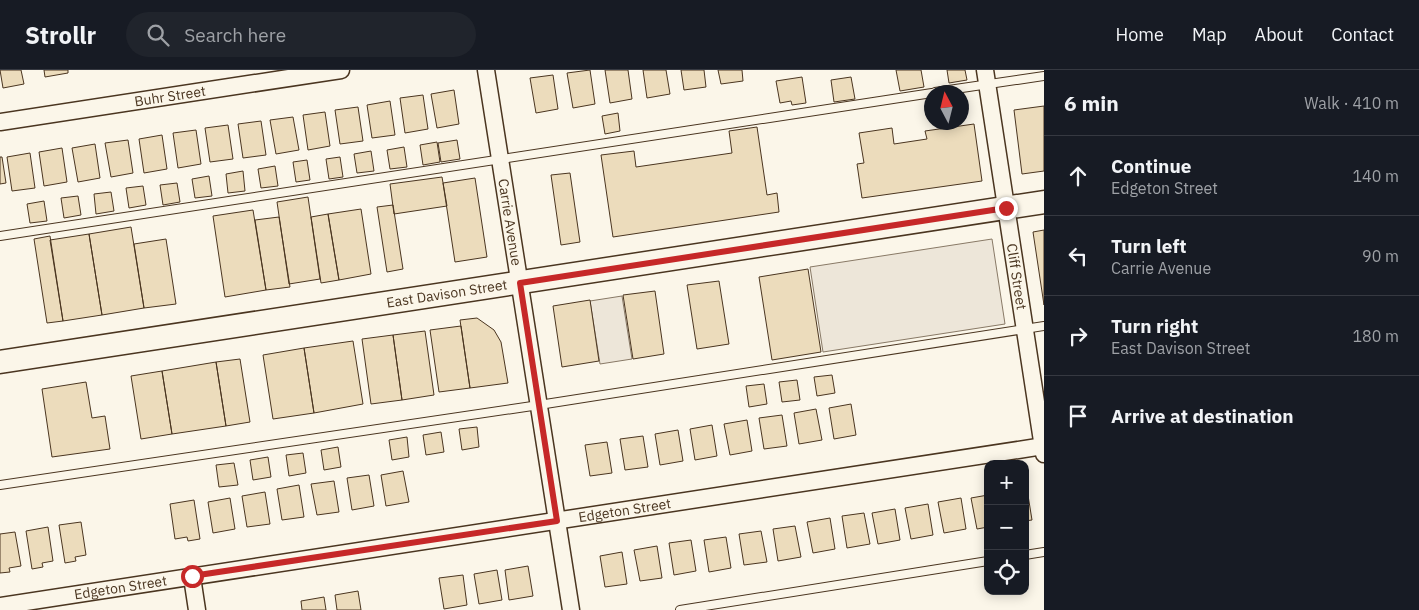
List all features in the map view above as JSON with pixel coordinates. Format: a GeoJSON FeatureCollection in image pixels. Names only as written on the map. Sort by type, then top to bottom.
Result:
{"type":"FeatureCollection","features":[{"type":"Feature","properties":{"kind":"main road","name":"East Davison Street"},"geometry":{"type":"LineString","coordinates":[[0,362],[1044,202]]}},
{"type":"Feature","properties":{"kind":"street","name":"Buhr Street"},"geometry":{"type":"LineString","coordinates":[[0,122],[341,70]]}},
{"type":"Feature","properties":{"kind":"street","name":"Carrie Avenue"},"geometry":{"type":"LineString","coordinates":[[486,70],[571,610]]}},
{"type":"Feature","properties":{"kind":"street","name":"Cliff Street"},"geometry":{"type":"LineString","coordinates":[[986,77],[1044,449]]}},
{"type":"Feature","properties":{"kind":"street","name":"Edgeton Street"},"geometry":{"type":"LineString","coordinates":[[0,606],[1044,449]]}},
{"type":"Feature","properties":{"kind":"street"},"geometry":{"type":"LineString","coordinates":[[192,576],[197,610]]}},
{"type":"Feature","properties":{"kind":"lane"},"geometry":{"type":"LineString","coordinates":[[960,85],[986,77],[1044,76]]}},
{"type":"Feature","properties":{"kind":"lane"},"geometry":{"type":"LineString","coordinates":[[0,236],[924,94]]}},
{"type":"Feature","properties":{"kind":"lane"},"geometry":{"type":"LineString","coordinates":[[0,485],[539,405],[1044,326]]}},
{"type":"Feature","properties":{"kind":"lane"},"geometry":{"type":"LineString","coordinates":[[1029,554],[1044,552]]}},
{"type":"Feature","properties":{"kind":"lane"},"geometry":{"type":"LineString","coordinates":[[680,610],[984,562]]}},
{"type":"Feature","properties":{"kind":"shaded area"},"geometry":{"type":"Polygon","coordinates":[[[992,239],[1005,324],[823,352],[810,267],[992,239]]]}},
{"type":"Feature","properties":{"kind":"shaded area"},"geometry":{"type":"Polygon","coordinates":[[[622,296],[632,359],[600,364],[590,301],[622,296]]]}},
{"type":"Feature","properties":{"kind":"building"},"geometry":{"type":"Polygon","coordinates":[[[0,70],[21,70],[24,84],[3,88],[0,70]]]}},
{"type":"Feature","properties":{"kind":"building"},"geometry":{"type":"Polygon","coordinates":[[[44,70],[68,70],[68,73],[45,77],[44,70]]]}},
{"type":"Feature","properties":{"kind":"building"},"geometry":{"type":"Polygon","coordinates":[[[590,70],[595,104],[573,108],[567,73],[590,70]]]}},
{"type":"Feature","properties":{"kind":"building"},"geometry":{"type":"Polygon","coordinates":[[[605,70],[628,70],[632,99],[610,103],[605,70]]]}},
{"type":"Feature","properties":{"kind":"building"},"geometry":{"type":"Polygon","coordinates":[[[643,70],[666,70],[670,94],[647,98],[643,70]]]}},
{"type":"Feature","properties":{"kind":"building"},"geometry":{"type":"Polygon","coordinates":[[[681,70],[704,70],[706,87],[684,90],[681,70]]]}},
{"type":"Feature","properties":{"kind":"building"},"geometry":{"type":"Polygon","coordinates":[[[718,70],[742,70],[743,81],[721,84],[718,70]]]}},
{"type":"Feature","properties":{"kind":"building"},"geometry":{"type":"Polygon","coordinates":[[[896,70],[921,70],[924,87],[900,91],[896,70]]]}},
{"type":"Feature","properties":{"kind":"building"},"geometry":{"type":"Polygon","coordinates":[[[947,70],[965,70],[967,80],[949,83],[947,70]]]}},
{"type":"Feature","properties":{"kind":"building"},"geometry":{"type":"Polygon","coordinates":[[[553,75],[558,109],[536,113],[530,78],[553,75]]]}},
{"type":"Feature","properties":{"kind":"building"},"geometry":{"type":"Polygon","coordinates":[[[802,77],[806,103],[792,105],[791,101],[780,103],[776,81],[802,77]]]}},
{"type":"Feature","properties":{"kind":"building"},"geometry":{"type":"Polygon","coordinates":[[[851,77],[855,99],[834,102],[831,80],[851,77]]]}},
{"type":"Feature","properties":{"kind":"building"},"geometry":{"type":"Polygon","coordinates":[[[454,90],[459,124],[437,128],[431,94],[454,90]]]}},
{"type":"Feature","properties":{"kind":"building"},"geometry":{"type":"Polygon","coordinates":[[[423,95],[428,129],[405,133],[400,98],[423,95]]]}},
{"type":"Feature","properties":{"kind":"building"},"geometry":{"type":"Polygon","coordinates":[[[390,101],[395,135],[372,138],[367,105],[390,101]]]}},
{"type":"Feature","properties":{"kind":"building"},"geometry":{"type":"Polygon","coordinates":[[[1044,106],[1044,171],[1022,174],[1014,110],[1044,106]]]}},
{"type":"Feature","properties":{"kind":"building"},"geometry":{"type":"Polygon","coordinates":[[[358,107],[363,141],[340,144],[335,110],[358,107]]]}},
{"type":"Feature","properties":{"kind":"building"},"geometry":{"type":"Polygon","coordinates":[[[325,112],[330,146],[308,150],[303,115],[325,112]]]}},
{"type":"Feature","properties":{"kind":"building"},"geometry":{"type":"Polygon","coordinates":[[[618,113],[620,131],[605,134],[602,116],[618,113]]]}},
{"type":"Feature","properties":{"kind":"building"},"geometry":{"type":"Polygon","coordinates":[[[293,117],[299,150],[276,154],[270,120],[293,117]]]}},
{"type":"Feature","properties":{"kind":"building"},"geometry":{"type":"Polygon","coordinates":[[[261,121],[266,155],[243,158],[238,124],[261,121]]]}},
{"type":"Feature","properties":{"kind":"building"},"geometry":{"type":"Polygon","coordinates":[[[974,124],[982,181],[862,198],[857,164],[864,163],[859,133],[892,128],[894,144],[927,139],[925,131],[969,130],[969,125],[974,124]]]}},
{"type":"Feature","properties":{"kind":"building"},"geometry":{"type":"Polygon","coordinates":[[[228,125],[233,159],[210,162],[205,128],[228,125]]]}},
{"type":"Feature","properties":{"kind":"building"},"geometry":{"type":"Polygon","coordinates":[[[757,127],[767,195],[777,193],[779,212],[613,237],[601,155],[634,151],[636,167],[732,153],[729,131],[757,127]]]}},
{"type":"Feature","properties":{"kind":"building"},"geometry":{"type":"Polygon","coordinates":[[[196,130],[201,164],[178,168],[173,133],[196,130]]]}},
{"type":"Feature","properties":{"kind":"building"},"geometry":{"type":"Polygon","coordinates":[[[162,135],[167,169],[144,173],[139,139],[162,135]]]}},
{"type":"Feature","properties":{"kind":"building"},"geometry":{"type":"Polygon","coordinates":[[[128,140],[133,173],[111,177],[105,143],[128,140]]]}},
{"type":"Feature","properties":{"kind":"building"},"geometry":{"type":"Polygon","coordinates":[[[457,140],[460,159],[441,162],[438,143],[457,140]]]}},
{"type":"Feature","properties":{"kind":"building"},"geometry":{"type":"Polygon","coordinates":[[[437,142],[440,162],[423,165],[420,145],[437,142]]]}},
{"type":"Feature","properties":{"kind":"building"},"geometry":{"type":"Polygon","coordinates":[[[95,144],[100,178],[78,182],[72,148],[95,144]]]}},
{"type":"Feature","properties":{"kind":"building"},"geometry":{"type":"Polygon","coordinates":[[[404,147],[407,167],[390,169],[387,150],[404,147]]]}},
{"type":"Feature","properties":{"kind":"building"},"geometry":{"type":"Polygon","coordinates":[[[62,148],[67,182],[44,186],[39,152],[62,148]]]}},
{"type":"Feature","properties":{"kind":"building"},"geometry":{"type":"Polygon","coordinates":[[[371,151],[374,171],[357,173],[354,154],[371,151]]]}},
{"type":"Feature","properties":{"kind":"building"},"geometry":{"type":"Polygon","coordinates":[[[30,153],[35,188],[12,191],[7,157],[30,153]]]}},
{"type":"Feature","properties":{"kind":"building"},"geometry":{"type":"Polygon","coordinates":[[[0,157],[2,157],[6,183],[0,184],[0,157]]]}},
{"type":"Feature","properties":{"kind":"building"},"geometry":{"type":"Polygon","coordinates":[[[340,157],[343,177],[329,179],[326,159],[340,157]]]}},
{"type":"Feature","properties":{"kind":"building"},"geometry":{"type":"Polygon","coordinates":[[[307,160],[310,180],[296,182],[293,162],[307,160]]]}},
{"type":"Feature","properties":{"kind":"building"},"geometry":{"type":"Polygon","coordinates":[[[275,166],[278,186],[261,188],[258,169],[275,166]]]}},
{"type":"Feature","properties":{"kind":"building"},"geometry":{"type":"Polygon","coordinates":[[[243,171],[245,191],[228,193],[226,174],[243,171]]]}},
{"type":"Feature","properties":{"kind":"building"},"geometry":{"type":"Polygon","coordinates":[[[570,173],[580,242],[561,245],[551,175],[570,173]]]}},
{"type":"Feature","properties":{"kind":"building"},"geometry":{"type":"Polygon","coordinates":[[[209,176],[212,196],[195,198],[192,179],[209,176]]]}},
{"type":"Feature","properties":{"kind":"building"},"geometry":{"type":"Polygon","coordinates":[[[442,177],[447,206],[394,214],[390,184],[442,177]]]}},
{"type":"Feature","properties":{"kind":"building"},"geometry":{"type":"Polygon","coordinates":[[[475,178],[487,257],[455,262],[443,183],[475,178]]]}},
{"type":"Feature","properties":{"kind":"building"},"geometry":{"type":"Polygon","coordinates":[[[177,183],[180,202],[163,205],[160,185],[177,183]]]}},
{"type":"Feature","properties":{"kind":"building"},"geometry":{"type":"Polygon","coordinates":[[[143,186],[146,205],[129,208],[126,188],[143,186]]]}},
{"type":"Feature","properties":{"kind":"building"},"geometry":{"type":"Polygon","coordinates":[[[111,192],[114,211],[96,214],[94,194],[111,192]]]}},
{"type":"Feature","properties":{"kind":"building"},"geometry":{"type":"Polygon","coordinates":[[[78,196],[81,215],[64,218],[61,198],[78,196]]]}},
{"type":"Feature","properties":{"kind":"building"},"geometry":{"type":"Polygon","coordinates":[[[308,197],[320,279],[289,284],[277,202],[308,197]]]}},
{"type":"Feature","properties":{"kind":"building"},"geometry":{"type":"Polygon","coordinates":[[[44,201],[47,221],[30,223],[27,204],[44,201]]]}},
{"type":"Feature","properties":{"kind":"building"},"geometry":{"type":"Polygon","coordinates":[[[393,205],[403,269],[387,272],[377,207],[393,205]]]}},
{"type":"Feature","properties":{"kind":"building"},"geometry":{"type":"Polygon","coordinates":[[[361,209],[371,274],[339,280],[328,214],[361,209]]]}},
{"type":"Feature","properties":{"kind":"building"},"geometry":{"type":"Polygon","coordinates":[[[253,210],[266,290],[225,297],[213,216],[253,210]]]}},
{"type":"Feature","properties":{"kind":"building"},"geometry":{"type":"Polygon","coordinates":[[[328,214],[339,280],[321,283],[311,217],[328,214]]]}},
{"type":"Feature","properties":{"kind":"building"},"geometry":{"type":"Polygon","coordinates":[[[279,217],[290,287],[266,290],[255,220],[279,217]]]}},
{"type":"Feature","properties":{"kind":"building"},"geometry":{"type":"Polygon","coordinates":[[[131,227],[144,308],[102,315],[89,234],[131,227]]]}},
{"type":"Feature","properties":{"kind":"building"},"geometry":{"type":"Polygon","coordinates":[[[1044,230],[1044,305],[1033,232],[1044,230]]]}},
{"type":"Feature","properties":{"kind":"building"},"geometry":{"type":"Polygon","coordinates":[[[89,234],[102,315],[63,321],[50,240],[89,234]]]}},
{"type":"Feature","properties":{"kind":"building"},"geometry":{"type":"Polygon","coordinates":[[[50,236],[63,321],[47,323],[34,239],[50,236]]]}},
{"type":"Feature","properties":{"kind":"building"},"geometry":{"type":"Polygon","coordinates":[[[166,239],[176,304],[144,308],[134,244],[166,239]]]}},
{"type":"Feature","properties":{"kind":"building"},"geometry":{"type":"Polygon","coordinates":[[[808,269],[821,352],[772,360],[759,277],[808,269]]]}},
{"type":"Feature","properties":{"kind":"building"},"geometry":{"type":"Polygon","coordinates":[[[719,281],[729,344],[697,349],[687,285],[719,281]]]}},
{"type":"Feature","properties":{"kind":"building"},"geometry":{"type":"Polygon","coordinates":[[[655,291],[664,354],[633,359],[623,295],[655,291]]]}},
{"type":"Feature","properties":{"kind":"building"},"geometry":{"type":"Polygon","coordinates":[[[590,300],[599,361],[562,367],[553,306],[590,300]]]}},
{"type":"Feature","properties":{"kind":"building"},"geometry":{"type":"Polygon","coordinates":[[[477,318],[494,330],[501,342],[508,383],[470,388],[460,320],[477,318]]]}},
{"type":"Feature","properties":{"kind":"building"},"geometry":{"type":"Polygon","coordinates":[[[461,326],[470,388],[439,392],[430,330],[461,326]]]}},
{"type":"Feature","properties":{"kind":"building"},"geometry":{"type":"Polygon","coordinates":[[[425,331],[434,395],[402,400],[393,335],[425,331]]]}},
{"type":"Feature","properties":{"kind":"building"},"geometry":{"type":"Polygon","coordinates":[[[393,335],[402,400],[371,404],[362,339],[393,335]]]}},
{"type":"Feature","properties":{"kind":"building"},"geometry":{"type":"Polygon","coordinates":[[[353,341],[363,404],[314,413],[304,348],[353,341]]]}},
{"type":"Feature","properties":{"kind":"building"},"geometry":{"type":"Polygon","coordinates":[[[304,348],[314,413],[273,419],[263,355],[304,348]]]}},
{"type":"Feature","properties":{"kind":"building"},"geometry":{"type":"Polygon","coordinates":[[[240,359],[250,422],[226,426],[216,362],[240,359]]]}},
{"type":"Feature","properties":{"kind":"building"},"geometry":{"type":"Polygon","coordinates":[[[216,362],[226,426],[172,434],[162,371],[216,362]]]}},
{"type":"Feature","properties":{"kind":"building"},"geometry":{"type":"Polygon","coordinates":[[[162,371],[172,434],[141,439],[131,376],[162,371]]]}},
{"type":"Feature","properties":{"kind":"building"},"geometry":{"type":"Polygon","coordinates":[[[832,375],[835,393],[817,396],[814,377],[832,375]]]}},
{"type":"Feature","properties":{"kind":"building"},"geometry":{"type":"Polygon","coordinates":[[[797,380],[800,400],[782,402],[779,382],[797,380]]]}},
{"type":"Feature","properties":{"kind":"building"},"geometry":{"type":"Polygon","coordinates":[[[86,382],[92,418],[105,416],[110,449],[52,457],[42,389],[86,382]]]}},
{"type":"Feature","properties":{"kind":"building"},"geometry":{"type":"Polygon","coordinates":[[[764,384],[767,404],[749,407],[746,386],[764,384]]]}},
{"type":"Feature","properties":{"kind":"building"},"geometry":{"type":"Polygon","coordinates":[[[851,404],[856,435],[834,439],[829,408],[851,404]]]}},
{"type":"Feature","properties":{"kind":"building"},"geometry":{"type":"Polygon","coordinates":[[[816,409],[822,440],[799,444],[794,413],[816,409]]]}},
{"type":"Feature","properties":{"kind":"building"},"geometry":{"type":"Polygon","coordinates":[[[782,415],[787,446],[764,449],[759,418],[782,415]]]}},
{"type":"Feature","properties":{"kind":"building"},"geometry":{"type":"Polygon","coordinates":[[[747,420],[752,451],[730,455],[724,424],[747,420]]]}},
{"type":"Feature","properties":{"kind":"building"},"geometry":{"type":"Polygon","coordinates":[[[712,425],[717,456],[695,460],[690,429],[712,425]]]}},
{"type":"Feature","properties":{"kind":"building"},"geometry":{"type":"Polygon","coordinates":[[[477,427],[479,447],[462,450],[459,429],[477,427]]]}},
{"type":"Feature","properties":{"kind":"building"},"geometry":{"type":"Polygon","coordinates":[[[678,430],[683,461],[660,465],[655,434],[678,430]]]}},
{"type":"Feature","properties":{"kind":"building"},"geometry":{"type":"Polygon","coordinates":[[[441,432],[444,452],[426,455],[423,435],[441,432]]]}},
{"type":"Feature","properties":{"kind":"building"},"geometry":{"type":"Polygon","coordinates":[[[643,436],[648,467],[625,470],[620,439],[643,436]]]}},
{"type":"Feature","properties":{"kind":"building"},"geometry":{"type":"Polygon","coordinates":[[[407,437],[409,457],[392,460],[389,440],[407,437]]]}},
{"type":"Feature","properties":{"kind":"building"},"geometry":{"type":"Polygon","coordinates":[[[607,442],[612,473],[590,476],[585,445],[607,442]]]}},
{"type":"Feature","properties":{"kind":"building"},"geometry":{"type":"Polygon","coordinates":[[[338,447],[341,467],[324,470],[321,450],[338,447]]]}},
{"type":"Feature","properties":{"kind":"building"},"geometry":{"type":"Polygon","coordinates":[[[303,453],[306,473],[289,476],[286,455],[303,453]]]}},
{"type":"Feature","properties":{"kind":"building"},"geometry":{"type":"Polygon","coordinates":[[[268,457],[271,477],[253,480],[250,460],[268,457]]]}},
{"type":"Feature","properties":{"kind":"building"},"geometry":{"type":"Polygon","coordinates":[[[234,463],[238,485],[219,487],[216,465],[234,463]]]}},
{"type":"Feature","properties":{"kind":"building"},"geometry":{"type":"Polygon","coordinates":[[[403,471],[409,502],[386,506],[381,475],[403,471]]]}},
{"type":"Feature","properties":{"kind":"building"},"geometry":{"type":"Polygon","coordinates":[[[369,475],[374,506],[352,510],[347,478],[369,475]]]}},
{"type":"Feature","properties":{"kind":"building"},"geometry":{"type":"Polygon","coordinates":[[[334,481],[339,512],[317,515],[311,484],[334,481]]]}},
{"type":"Feature","properties":{"kind":"building"},"geometry":{"type":"Polygon","coordinates":[[[299,485],[304,517],[282,520],[277,489],[299,485]]]}},
{"type":"Feature","properties":{"kind":"building"},"geometry":{"type":"Polygon","coordinates":[[[265,492],[270,524],[247,527],[242,496],[265,492]]]}},
{"type":"Feature","properties":{"kind":"building"},"geometry":{"type":"Polygon","coordinates":[[[984,496],[984,528],[977,529],[971,498],[984,496]]]}},
{"type":"Feature","properties":{"kind":"building"},"geometry":{"type":"Polygon","coordinates":[[[230,498],[235,529],[213,533],[208,502],[230,498]]]}},
{"type":"Feature","properties":{"kind":"building"},"geometry":{"type":"Polygon","coordinates":[[[961,498],[966,529],[944,533],[938,502],[961,498]]]}},
{"type":"Feature","properties":{"kind":"building"},"geometry":{"type":"Polygon","coordinates":[[[194,500],[200,539],[188,541],[187,537],[175,539],[170,504],[194,500]]]}},
{"type":"Feature","properties":{"kind":"building"},"geometry":{"type":"Polygon","coordinates":[[[1029,501],[1032,520],[1029,520],[1029,501]]]}},
{"type":"Feature","properties":{"kind":"building"},"geometry":{"type":"Polygon","coordinates":[[[928,504],[933,535],[911,539],[905,508],[928,504]]]}},
{"type":"Feature","properties":{"kind":"building"},"geometry":{"type":"Polygon","coordinates":[[[895,509],[900,540],[878,544],[872,513],[895,509]]]}},
{"type":"Feature","properties":{"kind":"building"},"geometry":{"type":"Polygon","coordinates":[[[864,513],[870,544],[847,548],[842,516],[864,513]]]}},
{"type":"Feature","properties":{"kind":"building"},"geometry":{"type":"Polygon","coordinates":[[[830,518],[835,549],[813,553],[807,522],[830,518]]]}},
{"type":"Feature","properties":{"kind":"building"},"geometry":{"type":"Polygon","coordinates":[[[81,522],[86,555],[75,557],[76,561],[65,563],[59,525],[81,522]]]}},
{"type":"Feature","properties":{"kind":"building"},"geometry":{"type":"Polygon","coordinates":[[[795,526],[801,557],[778,561],[773,529],[795,526]]]}},
{"type":"Feature","properties":{"kind":"building"},"geometry":{"type":"Polygon","coordinates":[[[48,527],[53,561],[42,563],[43,567],[32,569],[26,531],[48,527]]]}},
{"type":"Feature","properties":{"kind":"building"},"geometry":{"type":"Polygon","coordinates":[[[761,531],[767,562],[744,565],[739,534],[761,531]]]}},
{"type":"Feature","properties":{"kind":"building"},"geometry":{"type":"Polygon","coordinates":[[[15,532],[21,566],[9,568],[10,572],[0,573],[0,534],[15,532]]]}},
{"type":"Feature","properties":{"kind":"building"},"geometry":{"type":"Polygon","coordinates":[[[726,537],[731,568],[709,572],[704,540],[726,537]]]}},
{"type":"Feature","properties":{"kind":"building"},"geometry":{"type":"Polygon","coordinates":[[[691,540],[696,571],[674,575],[669,543],[691,540]]]}},
{"type":"Feature","properties":{"kind":"building"},"geometry":{"type":"Polygon","coordinates":[[[657,546],[662,578],[640,581],[634,550],[657,546]]]}},
{"type":"Feature","properties":{"kind":"building"},"geometry":{"type":"Polygon","coordinates":[[[622,552],[627,584],[605,587],[600,556],[622,552]]]}},
{"type":"Feature","properties":{"kind":"building"},"geometry":{"type":"Polygon","coordinates":[[[528,566],[533,596],[509,600],[505,570],[528,566]]]}},
{"type":"Feature","properties":{"kind":"building"},"geometry":{"type":"Polygon","coordinates":[[[497,570],[502,600],[479,604],[474,574],[497,570]]]}},
{"type":"Feature","properties":{"kind":"building"},"geometry":{"type":"Polygon","coordinates":[[[463,575],[467,605],[444,609],[439,578],[463,575]]]}},
{"type":"Feature","properties":{"kind":"building"},"geometry":{"type":"Polygon","coordinates":[[[358,591],[361,610],[337,610],[335,595],[358,591]]]}},
{"type":"Feature","properties":{"kind":"building"},"geometry":{"type":"Polygon","coordinates":[[[324,597],[326,610],[302,610],[301,601],[324,597]]]}},
{"type":"Feature","properties":{"kind":"route"},"geometry":{"type":"LineString","coordinates":[[192,576],[557,521],[520,283],[1006,208]]}}]}
